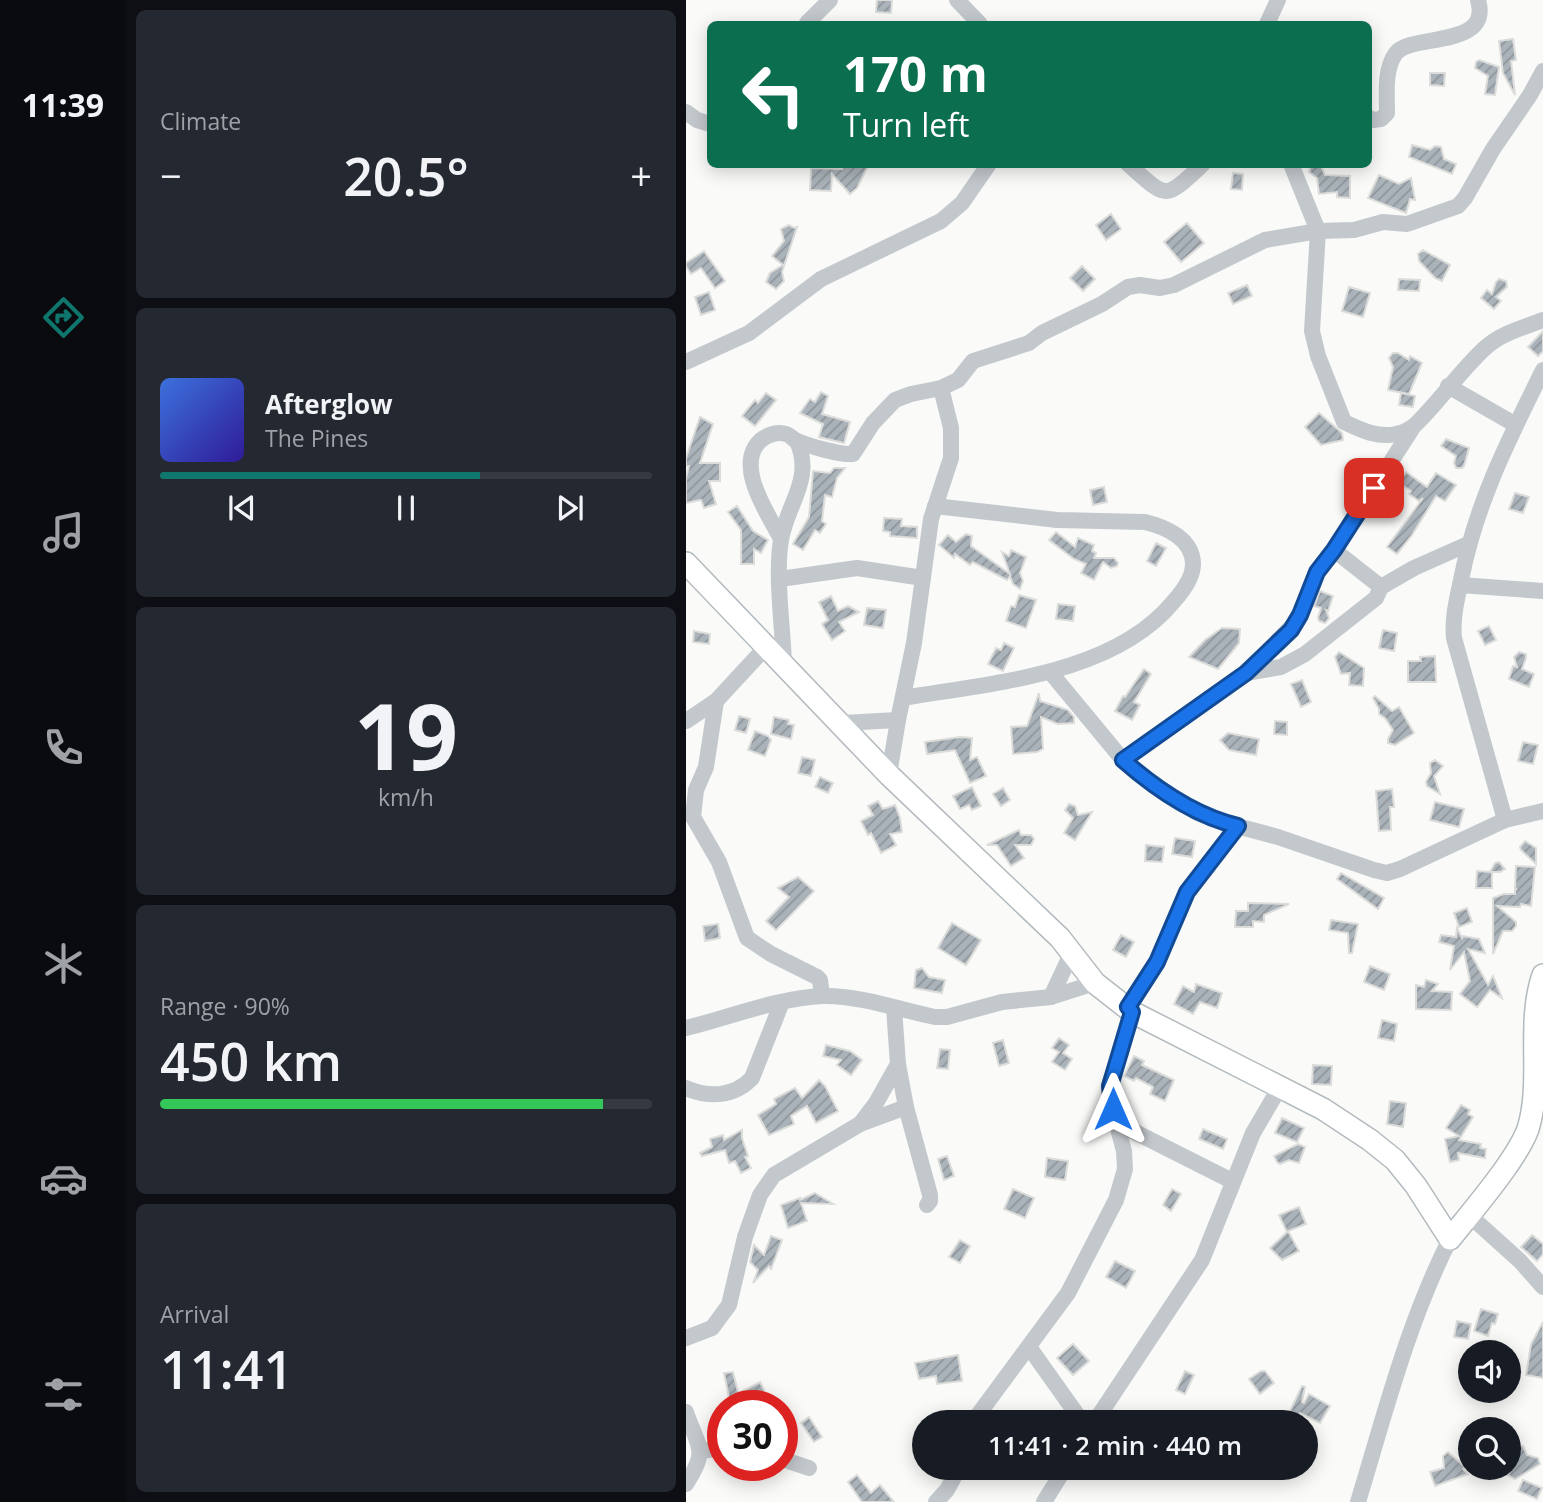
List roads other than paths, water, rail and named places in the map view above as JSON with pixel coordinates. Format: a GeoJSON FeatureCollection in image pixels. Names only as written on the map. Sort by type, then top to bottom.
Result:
{"type":"FeatureCollection","features":[{"type":"Feature","properties":{"kind":"street"},"geometry":{"type":"LineString","coordinates":[[809,21],[830,0]]}},
{"type":"Feature","properties":{"kind":"street"},"geometry":{"type":"LineString","coordinates":[[957,0],[977,21]]}},
{"type":"Feature","properties":{"kind":"street"},"geometry":{"type":"LineString","coordinates":[[1269,21],[1278,0]]}},
{"type":"Feature","properties":{"kind":"street"},"geometry":{"type":"LineString","coordinates":[[1372,119],[1381,119],[1387,113],[1387,84],[1391,61],[1397,51],[1406,46],[1462,33],[1473,25],[1478,17],[1478,0]]}},
{"type":"Feature","properties":{"kind":"street"},"geometry":{"type":"LineString","coordinates":[[781,539],[753,483],[752,459],[755,447],[762,439],[785,433],[797,441],[853,454],[873,423],[895,400],[958,380],[973,361],[1030,343],[1128,288],[1140,285],[1160,288],[1174,285],[1265,240],[1318,231],[1354,230],[1383,222],[1407,224],[1458,206],[1543,71]]}},
{"type":"Feature","properties":{"kind":"street"},"geometry":{"type":"LineString","coordinates":[[686,112],[707,123]]}},
{"type":"Feature","properties":{"kind":"street"},"geometry":{"type":"LineString","coordinates":[[686,362],[749,333],[821,279],[941,221],[962,203],[986,168]]}},
{"type":"Feature","properties":{"kind":"street"},"geometry":{"type":"LineString","coordinates":[[1132,168],[1157,190],[1166,191],[1176,189],[1199,168]]}},
{"type":"Feature","properties":{"kind":"street"},"geometry":{"type":"LineString","coordinates":[[1293,168],[1318,231],[1312,331],[1318,356],[1344,422],[1365,432],[1382,435],[1399,434],[1414,426]]}},
{"type":"Feature","properties":{"kind":"street"},"geometry":{"type":"LineString","coordinates":[[1123,760],[1246,673],[1291,630],[1317,572],[1414,426],[1486,346],[1506,334],[1543,320]]}},
{"type":"Feature","properties":{"kind":"street"},"geometry":{"type":"LineString","coordinates":[[1505,820],[1454,638],[1453,623],[1468,544],[1482,500],[1543,370]]}},
{"type":"Feature","properties":{"kind":"street"},"geometry":{"type":"LineString","coordinates":[[1448,386],[1516,425]]}},
{"type":"Feature","properties":{"kind":"street"},"geometry":{"type":"LineString","coordinates":[[889,775],[914,643],[931,519],[949,471],[953,444],[941,387]]}},
{"type":"Feature","properties":{"kind":"street"},"geometry":{"type":"LineString","coordinates":[[785,666],[780,579],[781,539],[804,468],[803,454],[797,441]]}},
{"type":"Feature","properties":{"kind":"street"},"geometry":{"type":"LineString","coordinates":[[903,698],[1051,673],[1129,640],[1158,620],[1182,592],[1190,578],[1194,561],[1190,548],[1178,537],[1166,529],[1145,522],[1057,520],[935,506]]}},
{"type":"Feature","properties":{"kind":"street"},"geometry":{"type":"LineString","coordinates":[[1246,673],[1281,667],[1305,654],[1376,598],[1381,587],[1414,568],[1468,544]]}},
{"type":"Feature","properties":{"kind":"street"},"geometry":{"type":"LineString","coordinates":[[1334,550],[1381,587]]}},
{"type":"Feature","properties":{"kind":"street"},"geometry":{"type":"LineString","coordinates":[[686,563],[889,775],[1035,913],[1096,983],[1132,1012],[1323,1109],[1370,1140],[1395,1160],[1416,1186],[1450,1239]]}},
{"type":"Feature","properties":{"kind":"street"},"geometry":{"type":"LineString","coordinates":[[780,579],[857,568],[923,578]]}},
{"type":"Feature","properties":{"kind":"street"},"geometry":{"type":"LineString","coordinates":[[1460,585],[1543,591]]}},
{"type":"Feature","properties":{"kind":"street"},"geometry":{"type":"LineString","coordinates":[[686,721],[716,701],[767,646]]}},
{"type":"Feature","properties":{"kind":"street"},"geometry":{"type":"LineString","coordinates":[[1051,673],[1123,760],[1197,813],[1278,836],[1343,861],[1387,873],[1400,870],[1505,820],[1543,811]]}},
{"type":"Feature","properties":{"kind":"street"},"geometry":{"type":"LineString","coordinates":[[716,701],[706,766],[694,800],[693,817],[719,862],[747,938],[771,954],[817,977],[820,980],[822,996]]}},
{"type":"Feature","properties":{"kind":"street"},"geometry":{"type":"LineString","coordinates":[[842,723],[898,720]]}},
{"type":"Feature","properties":{"kind":"street"},"geometry":{"type":"LineString","coordinates":[[1132,1012],[1128,1007],[1157,962],[1187,892],[1238,826]]}},
{"type":"Feature","properties":{"kind":"street"},"geometry":{"type":"LineString","coordinates":[[1051,997],[1072,953]]}},
{"type":"Feature","properties":{"kind":"street"},"geometry":{"type":"LineString","coordinates":[[1358,1502],[1429,1281],[1450,1239],[1519,1146],[1528,1129],[1534,1088],[1536,1004],[1543,975]]}},
{"type":"Feature","properties":{"kind":"street"},"geometry":{"type":"LineString","coordinates":[[686,1028],[782,1002],[822,996],[841,997],[935,1017],[947,1017],[1002,1002],[1051,997],[1096,983]]}},
{"type":"Feature","properties":{"kind":"street"},"geometry":{"type":"LineString","coordinates":[[686,1088],[707,1095],[723,1094],[746,1085],[752,1078],[782,1002]]}},
{"type":"Feature","properties":{"kind":"street"},"geometry":{"type":"LineString","coordinates":[[894,1008],[898,1064],[906,1107],[930,1195],[927,1205]]}},
{"type":"Feature","properties":{"kind":"street"},"geometry":{"type":"LineString","coordinates":[[982,1410],[1068,1293],[1116,1200],[1125,1169],[1110,1086],[1132,1012]]}},
{"type":"Feature","properties":{"kind":"street"},"geometry":{"type":"LineString","coordinates":[[860,1124],[876,1103],[898,1064]]}},
{"type":"Feature","properties":{"kind":"street"},"geometry":{"type":"LineString","coordinates":[[1103,1410],[1202,1260],[1253,1133],[1280,1087]]}},
{"type":"Feature","properties":{"kind":"street"},"geometry":{"type":"LineString","coordinates":[[686,1338],[712,1328],[729,1305],[745,1237],[766,1185],[774,1175],[860,1124],[906,1107]]}},
{"type":"Feature","properties":{"kind":"street"},"geometry":{"type":"LineString","coordinates":[[1116,1123],[1232,1181]]}},
{"type":"Feature","properties":{"kind":"street"},"geometry":{"type":"LineString","coordinates":[[1469,1215],[1520,1261],[1543,1287]]}},
{"type":"Feature","properties":{"kind":"street"},"geometry":{"type":"LineString","coordinates":[[1029,1347],[1074,1410]]}},
{"type":"Feature","properties":{"kind":"street"},"geometry":{"type":"LineString","coordinates":[[686,1412],[702,1451],[686,1484]]}},
{"type":"Feature","properties":{"kind":"street"},"geometry":{"type":"LineString","coordinates":[[702,1451],[707,1450]]}},
{"type":"Feature","properties":{"kind":"street"},"geometry":{"type":"LineString","coordinates":[[798,1464],[809,1468]]}},
{"type":"Feature","properties":{"kind":"street"},"geometry":{"type":"LineString","coordinates":[[936,1502],[953,1480]]}},
{"type":"Feature","properties":{"kind":"street"},"geometry":{"type":"LineString","coordinates":[[1044,1502],[1058,1480]]}}]}
